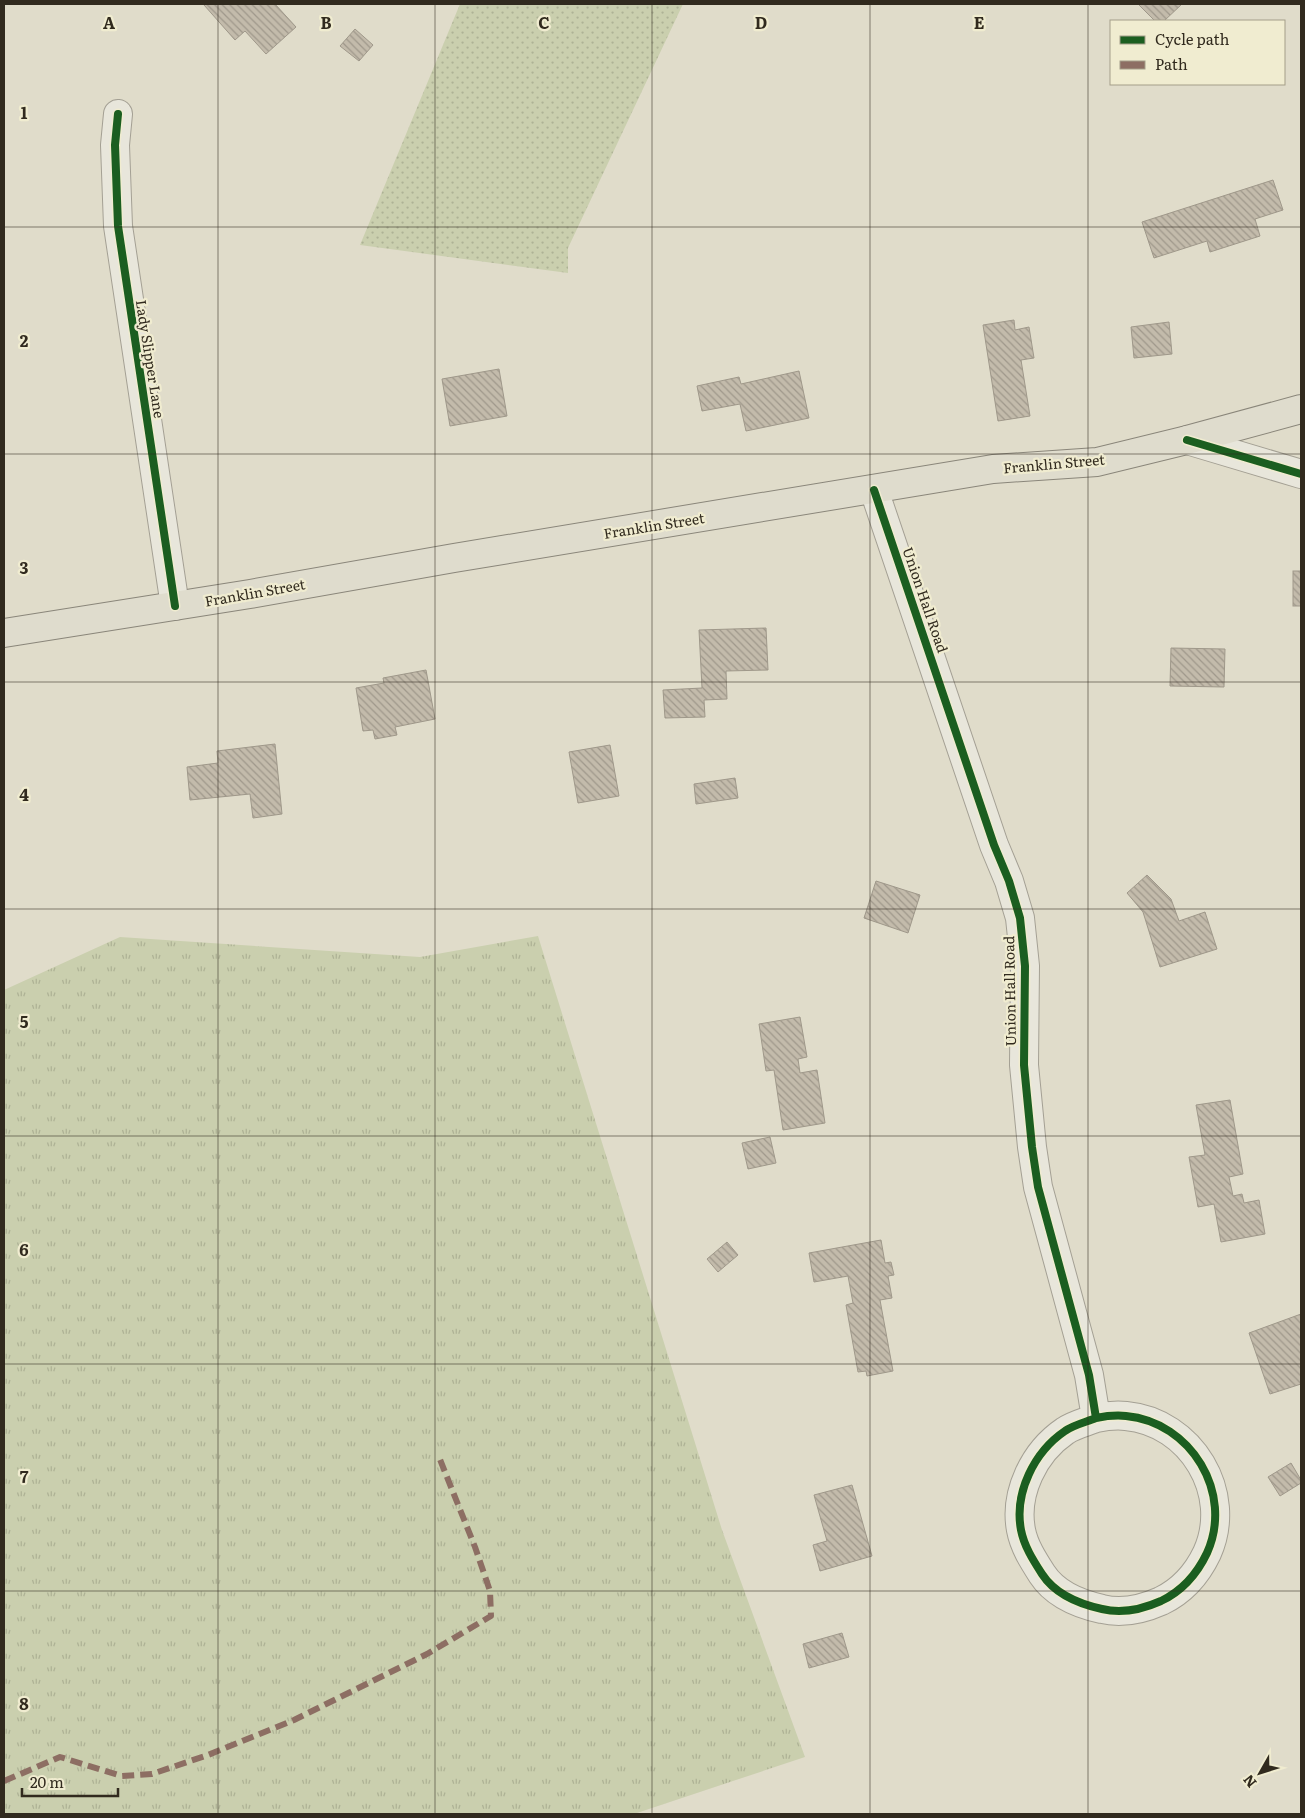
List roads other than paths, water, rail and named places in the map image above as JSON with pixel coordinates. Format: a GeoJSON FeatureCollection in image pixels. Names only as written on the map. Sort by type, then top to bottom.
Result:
{"type":"FeatureCollection","features":[{"type":"Feature","properties":{"kind":"main road","name":"Franklin Street"},"geometry":{"type":"LineString","coordinates":[[4,633],[993,469],[1097,462],[1301,409]]}},
{"type":"Feature","properties":{"kind":"street","name":"Lady Slipper Lane"},"geometry":{"type":"LineString","coordinates":[[118,114],[115,145],[118,226],[175,606]]}},
{"type":"Feature","properties":{"kind":"street"},"geometry":{"type":"LineString","coordinates":[[1187,440],[1301,474]]}},
{"type":"Feature","properties":{"kind":"street","name":"Union Hall Road"},"geometry":{"type":"LineString","coordinates":[[874,490],[994,846],[1009,881],[1020,918],[1025,966],[1024,1065],[1038,1187],[1089,1375],[1096,1418]]}},
{"type":"Feature","properties":{"kind":"street"},"geometry":{"type":"LineString","coordinates":[[1126,1416],[1160,1425],[1178,1436],[1193,1451],[1205,1470],[1212,1488],[1216,1520],[1212,1542],[1202,1564],[1189,1581],[1171,1596],[1147,1607],[1126,1611],[1107,1610],[1086,1606],[1064,1596],[1045,1578],[1030,1555],[1021,1529],[1020,1504],[1026,1478],[1042,1451],[1065,1430],[1096,1418],[1126,1416]]}}]}
